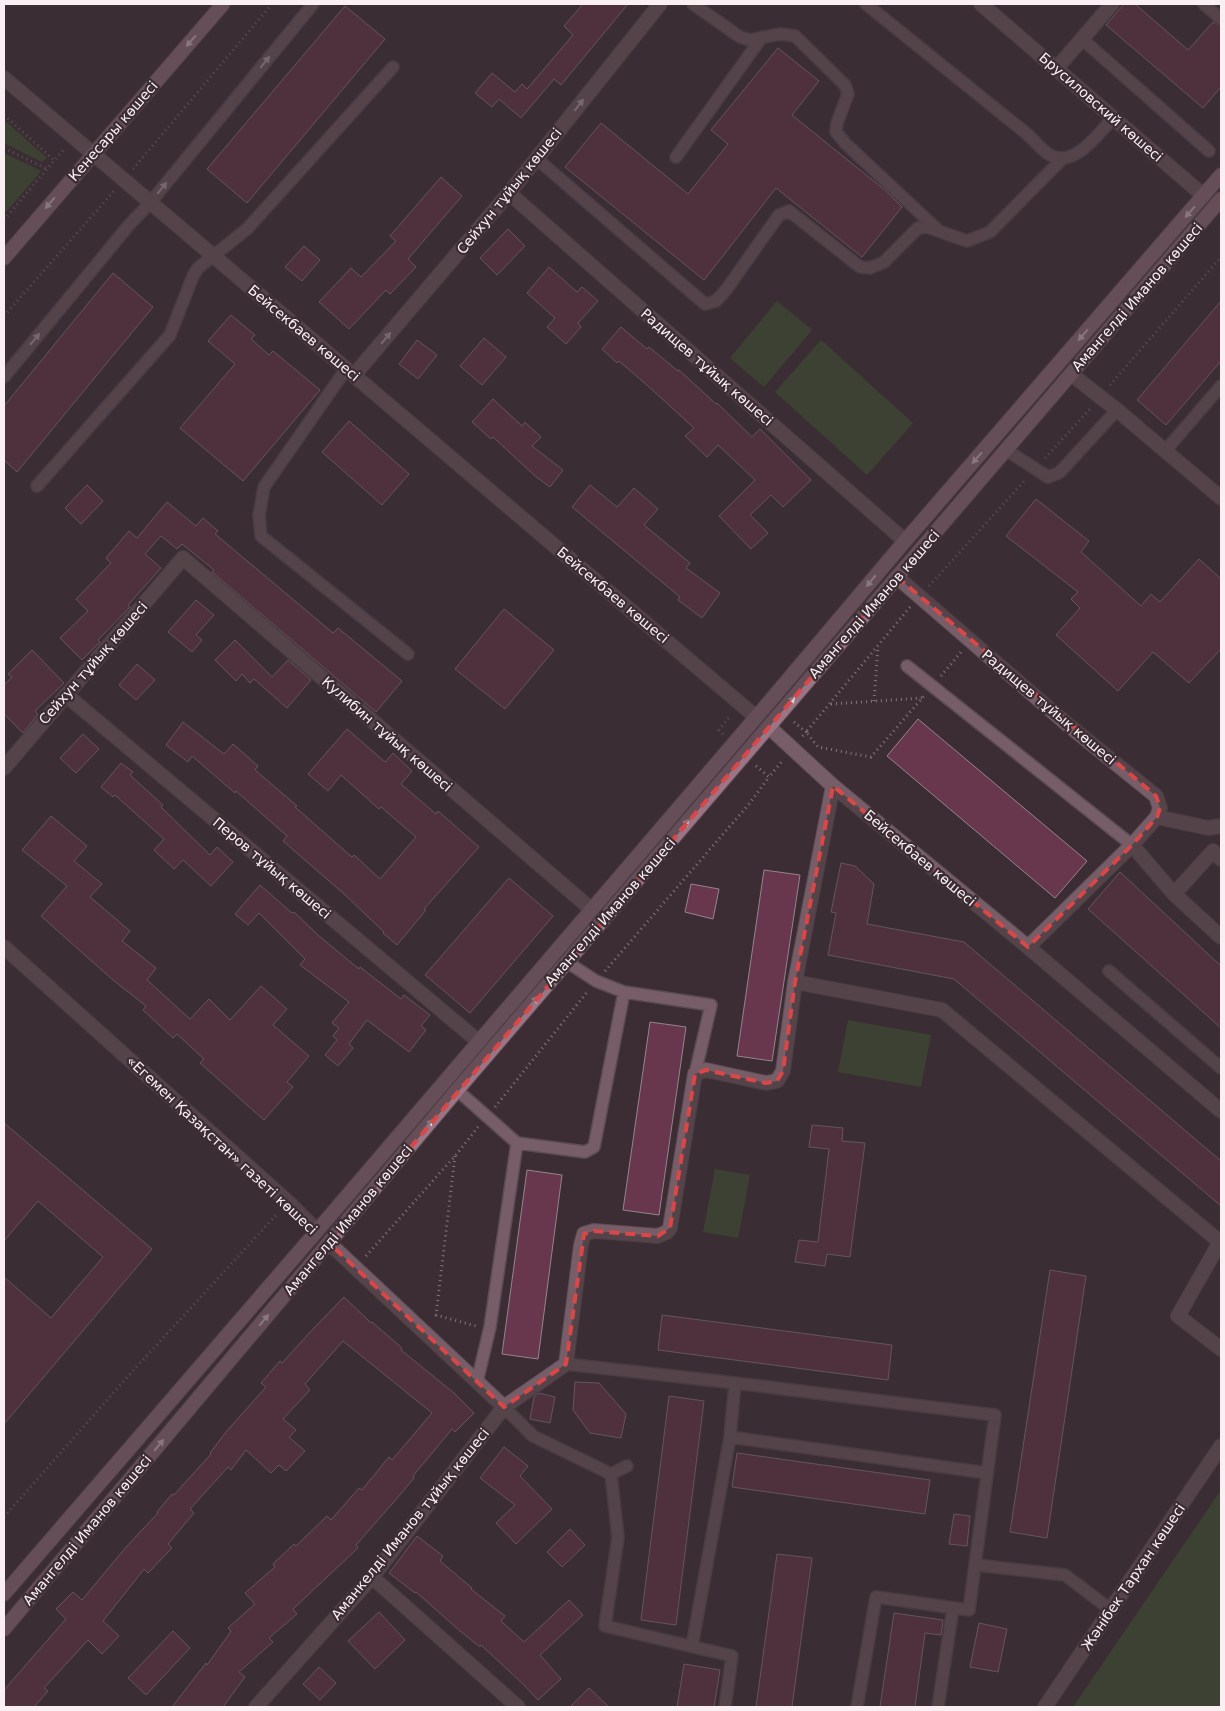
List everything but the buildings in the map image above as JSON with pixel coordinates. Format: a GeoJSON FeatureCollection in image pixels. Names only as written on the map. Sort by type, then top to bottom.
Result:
{"type":"FeatureCollection","features":[{"type":"Feature","properties":{"kind":"main road","name":"Кенесары көшесі"},"geometry":{"type":"LineString","coordinates":[[4,258],[223,4]]}},
{"type":"Feature","properties":{"kind":"main road","name":"Амангелді Иманов көшесі"},"geometry":{"type":"LineString","coordinates":[[6,1586],[317,1231],[904,541],[1221,175]]}},
{"type":"Feature","properties":{"kind":"main road","name":"Брусиловский көшесі"},"geometry":{"type":"LineString","coordinates":[[1204,196],[1219,205]]}},
{"type":"Feature","properties":{"kind":"main road","name":"Амангелді Иманов көшесі"},"geometry":{"type":"LineString","coordinates":[[4,1629],[457,1090],[1071,374],[1219,205]]}},
{"type":"Feature","properties":{"kind":"main road","name":"Бейсекбаев көшесі"},"geometry":{"type":"LineString","coordinates":[[756,717],[769,727]]}},
{"type":"Feature","properties":{"kind":"main road","name":"«Егемен Қазақстан» газеті көшесі"},"geometry":{"type":"LineString","coordinates":[[317,1231],[328,1243]]}},
{"type":"Feature","properties":{"kind":"street","name":"Сейхун тұйық көшесі"},"geometry":{"type":"LineString","coordinates":[[350,372],[509,193],[660,4]]}},
{"type":"Feature","properties":{"kind":"street","name":"Брусиловский көшесі"},"geometry":{"type":"LineString","coordinates":[[981,4],[1204,196]]}},
{"type":"Feature","properties":{"kind":"street"},"geometry":{"type":"LineString","coordinates":[[1056,69],[1112,4]]}},
{"type":"Feature","properties":{"kind":"street","name":"Бейсекбаев көшесі"},"geometry":{"type":"LineString","coordinates":[[4,78],[756,717]]}},
{"type":"Feature","properties":{"kind":"street","name":"Радищев тұйық көшесі"},"geometry":{"type":"LineString","coordinates":[[509,193],[904,541]]}},
{"type":"Feature","properties":{"kind":"street"},"geometry":{"type":"LineString","coordinates":[[1071,374],[1117,410],[1221,498]]}},
{"type":"Feature","properties":{"kind":"street","name":"Сейхун тұйық көшесі"},"geometry":{"type":"LineString","coordinates":[[4,768],[183,558]]}},
{"type":"Feature","properties":{"kind":"street","name":"Кулибин тұйық көшесі"},"geometry":{"type":"LineString","coordinates":[[183,558],[591,909]]}},
{"type":"Feature","properties":{"kind":"street","name":"Радищев тұйық көшесі"},"geometry":{"type":"LineString","coordinates":[[897,577],[1067,724],[1156,796],[1160,808],[1158,817]]}},
{"type":"Feature","properties":{"kind":"street","name":"Перов тұйық көшесі"},"geometry":{"type":"LineString","coordinates":[[66,695],[478,1041]]}},
{"type":"Feature","properties":{"kind":"street","name":"Бейсекбаев көшесі"},"geometry":{"type":"LineString","coordinates":[[769,727],[832,786],[1028,947],[1221,1111]]}},
{"type":"Feature","properties":{"kind":"street"},"geometry":{"type":"LineString","coordinates":[[566,1364],[584,1234],[594,1231],[658,1236],[667,1232],[670,1228],[695,1074],[706,1070],[766,1083],[778,1081],[783,1071],[795,982],[832,786]]}},
{"type":"Feature","properties":{"kind":"street"},"geometry":{"type":"LineString","coordinates":[[1028,947],[1158,817],[1208,828],[1221,826]]}},
{"type":"Feature","properties":{"kind":"street"},"geometry":{"type":"LineString","coordinates":[[1132,844],[1174,894],[1221,937]]}},
{"type":"Feature","properties":{"kind":"street"},"geometry":{"type":"LineString","coordinates":[[1174,894],[1213,851],[1221,859]]}},
{"type":"Feature","properties":{"kind":"street","name":"«Егемен Қазақстан» газеті көшесі"},"geometry":{"type":"LineString","coordinates":[[4,947],[288,1202],[317,1231]]}},
{"type":"Feature","properties":{"kind":"street"},"geometry":{"type":"LineString","coordinates":[[795,982],[942,1010],[1220,1242],[1178,1316],[1221,1349]]}},
{"type":"Feature","properties":{"kind":"street","name":"«Егемен Қазақстан» газеті көшесі"},"geometry":{"type":"LineString","coordinates":[[328,1243],[504,1407]]}},
{"type":"Feature","properties":{"kind":"street","name":"Аманкелді Иманов тұйық көшесі"},"geometry":{"type":"LineString","coordinates":[[256,1707],[372,1577],[504,1407],[566,1364]]}},
{"type":"Feature","properties":{"kind":"street","name":"Жәнібек Тархан көшесі"},"geometry":{"type":"LineString","coordinates":[[1045,1707],[1221,1446]]}},
{"type":"Feature","properties":{"kind":"street"},"geometry":{"type":"LineString","coordinates":[[372,1577],[518,1707]]}},
{"type":"Feature","properties":{"kind":"lane"},"geometry":{"type":"LineString","coordinates":[[4,377],[130,224],[150,203],[312,4]]}},
{"type":"Feature","properties":{"kind":"lane"},"geometry":{"type":"LineString","coordinates":[[692,4],[740,38],[750,40],[780,34],[795,36],[845,85],[848,94],[837,122],[836,132],[846,144],[942,233]]}},
{"type":"Feature","properties":{"kind":"lane"},"geometry":{"type":"LineString","coordinates":[[866,4],[1027,134],[1048,154],[1062,159],[1072,158],[1092,141],[1113,118]]}},
{"type":"Feature","properties":{"kind":"lane"},"geometry":{"type":"LineString","coordinates":[[1204,4],[1221,19]]}},
{"type":"Feature","properties":{"kind":"lane"},"geometry":{"type":"LineString","coordinates":[[676,157],[762,37]]}},
{"type":"Feature","properties":{"kind":"lane"},"geometry":{"type":"LineString","coordinates":[[1082,39],[1208,152]]}},
{"type":"Feature","properties":{"kind":"lane"},"geometry":{"type":"LineString","coordinates":[[37,486],[170,334],[198,268],[247,229],[393,67]]}},
{"type":"Feature","properties":{"kind":"lane"},"geometry":{"type":"LineString","coordinates":[[537,158],[706,304],[716,301],[726,290],[779,215],[789,211],[860,267],[870,268],[884,262],[918,228],[927,227],[967,241],[990,232],[1062,159]]}},
{"type":"Feature","properties":{"kind":"lane"},"geometry":{"type":"LineString","coordinates":[[350,372],[264,487],[259,515],[261,536],[408,654]]}},
{"type":"Feature","properties":{"kind":"lane"},"geometry":{"type":"LineString","coordinates":[[1164,451],[1221,386]]}},
{"type":"Feature","properties":{"kind":"lane"},"geometry":{"type":"LineString","coordinates":[[1006,450],[1048,478],[1059,473],[1117,410]]}},
{"type":"Feature","properties":{"kind":"lane"},"geometry":{"type":"LineString","coordinates":[[908,666],[1132,844]]}},
{"type":"Feature","properties":{"kind":"lane"},"geometry":{"type":"LineString","coordinates":[[567,962],[596,981],[624,992],[711,1005],[695,1074]]}},
{"type":"Feature","properties":{"kind":"lane"},"geometry":{"type":"LineString","coordinates":[[1109,971],[1221,1068]]}},
{"type":"Feature","properties":{"kind":"lane"},"geometry":{"type":"LineString","coordinates":[[457,1090],[517,1143],[585,1152],[594,1147],[624,992]]}},
{"type":"Feature","properties":{"kind":"lane"},"geometry":{"type":"LineString","coordinates":[[477,1382],[490,1327],[517,1143]]}},
{"type":"Feature","properties":{"kind":"lane"},"geometry":{"type":"LineString","coordinates":[[566,1364],[735,1382],[995,1414],[970,1610],[876,1597],[858,1707]]}},
{"type":"Feature","properties":{"kind":"lane"},"geometry":{"type":"LineString","coordinates":[[692,1646],[730,1437],[735,1382]]}},
{"type":"Feature","properties":{"kind":"lane"},"geometry":{"type":"LineString","coordinates":[[504,1407],[533,1436],[611,1474]]}},
{"type":"Feature","properties":{"kind":"lane"},"geometry":{"type":"LineString","coordinates":[[730,1437],[987,1473]]}},
{"type":"Feature","properties":{"kind":"lane"},"geometry":{"type":"LineString","coordinates":[[611,1474],[627,1466]]}},
{"type":"Feature","properties":{"kind":"lane"},"geometry":{"type":"LineString","coordinates":[[611,1474],[618,1537],[604,1626],[732,1656],[725,1707]]}},
{"type":"Feature","properties":{"kind":"lane"},"geometry":{"type":"LineString","coordinates":[[976,1565],[1065,1574],[1111,1610]]}},
{"type":"Feature","properties":{"kind":"lane"},"geometry":{"type":"LineString","coordinates":[[938,1707],[953,1608]]}},
{"type":"Feature","properties":{"kind":"path"},"geometry":{"type":"LineString","coordinates":[[4,316],[123,180],[272,4]]}},
{"type":"Feature","properties":{"kind":"path"},"geometry":{"type":"LineString","coordinates":[[4,115],[55,161]]}},
{"type":"Feature","properties":{"kind":"path"},"geometry":{"type":"LineString","coordinates":[[4,218],[74,138]]}},
{"type":"Feature","properties":{"kind":"path"},"geometry":{"type":"LineString","coordinates":[[4,148],[47,169]]}},
{"type":"Feature","properties":{"kind":"path"},"geometry":{"type":"LineString","coordinates":[[970,640],[871,757],[818,747],[806,732],[919,597],[1100,397],[1221,257]]}},
{"type":"Feature","properties":{"kind":"path"},"geometry":{"type":"LineString","coordinates":[[874,701],[878,647]]}},
{"type":"Feature","properties":{"kind":"path"},"geometry":{"type":"LineString","coordinates":[[830,704],[922,698]]}},
{"type":"Feature","properties":{"kind":"path"},"geometry":{"type":"LineString","coordinates":[[355,1268],[455,1156],[596,981],[749,804],[769,777]]}},
{"type":"Feature","properties":{"kind":"path"},"geometry":{"type":"LineString","coordinates":[[455,1156],[436,1315],[475,1326],[490,1327]]}},
{"type":"Feature","properties":{"kind":"path"},"geometry":{"type":"LineString","coordinates":[[4,1517],[129,1375],[288,1202]]}},
{"type":"Feature","properties":{"kind":"highlighted area"},"geometry":{"type":"Polygon","coordinates":[[[897,577],[1156,796],[1160,808],[1157,817],[1132,845],[1028,947],[833,786],[795,982],[783,1071],[777,1081],[766,1083],[706,1070],[695,1074],[670,1228],[658,1236],[594,1231],[584,1234],[566,1364],[504,1407],[329,1243],[897,577]]]}},
{"type":"Feature","properties":{"kind":"green space"},"geometry":{"type":"Polygon","coordinates":[[[4,120],[47,158],[42,162],[4,143],[4,120]]]}},
{"type":"Feature","properties":{"kind":"green space"},"geometry":{"type":"Polygon","coordinates":[[[4,153],[41,171],[6,212],[4,210],[4,153]]]}},
{"type":"Feature","properties":{"kind":"green space"},"geometry":{"type":"Polygon","coordinates":[[[777,301],[812,330],[764,387],[730,358],[777,301]]]}},
{"type":"Feature","properties":{"kind":"green space"},"geometry":{"type":"Polygon","coordinates":[[[821,340],[913,423],[867,475],[775,392],[821,340]]]}},
{"type":"Feature","properties":{"kind":"green space"},"geometry":{"type":"Polygon","coordinates":[[[848,1020],[931,1035],[921,1087],[838,1072],[848,1020]]]}},
{"type":"Feature","properties":{"kind":"green space"},"geometry":{"type":"Polygon","coordinates":[[[715,1169],[750,1175],[738,1238],[703,1232],[715,1169]]]}},
{"type":"Feature","properties":{"kind":"green space"},"geometry":{"type":"Polygon","coordinates":[[[1221,1490],[1221,1707],[1073,1707],[1221,1490]]]}}]}
